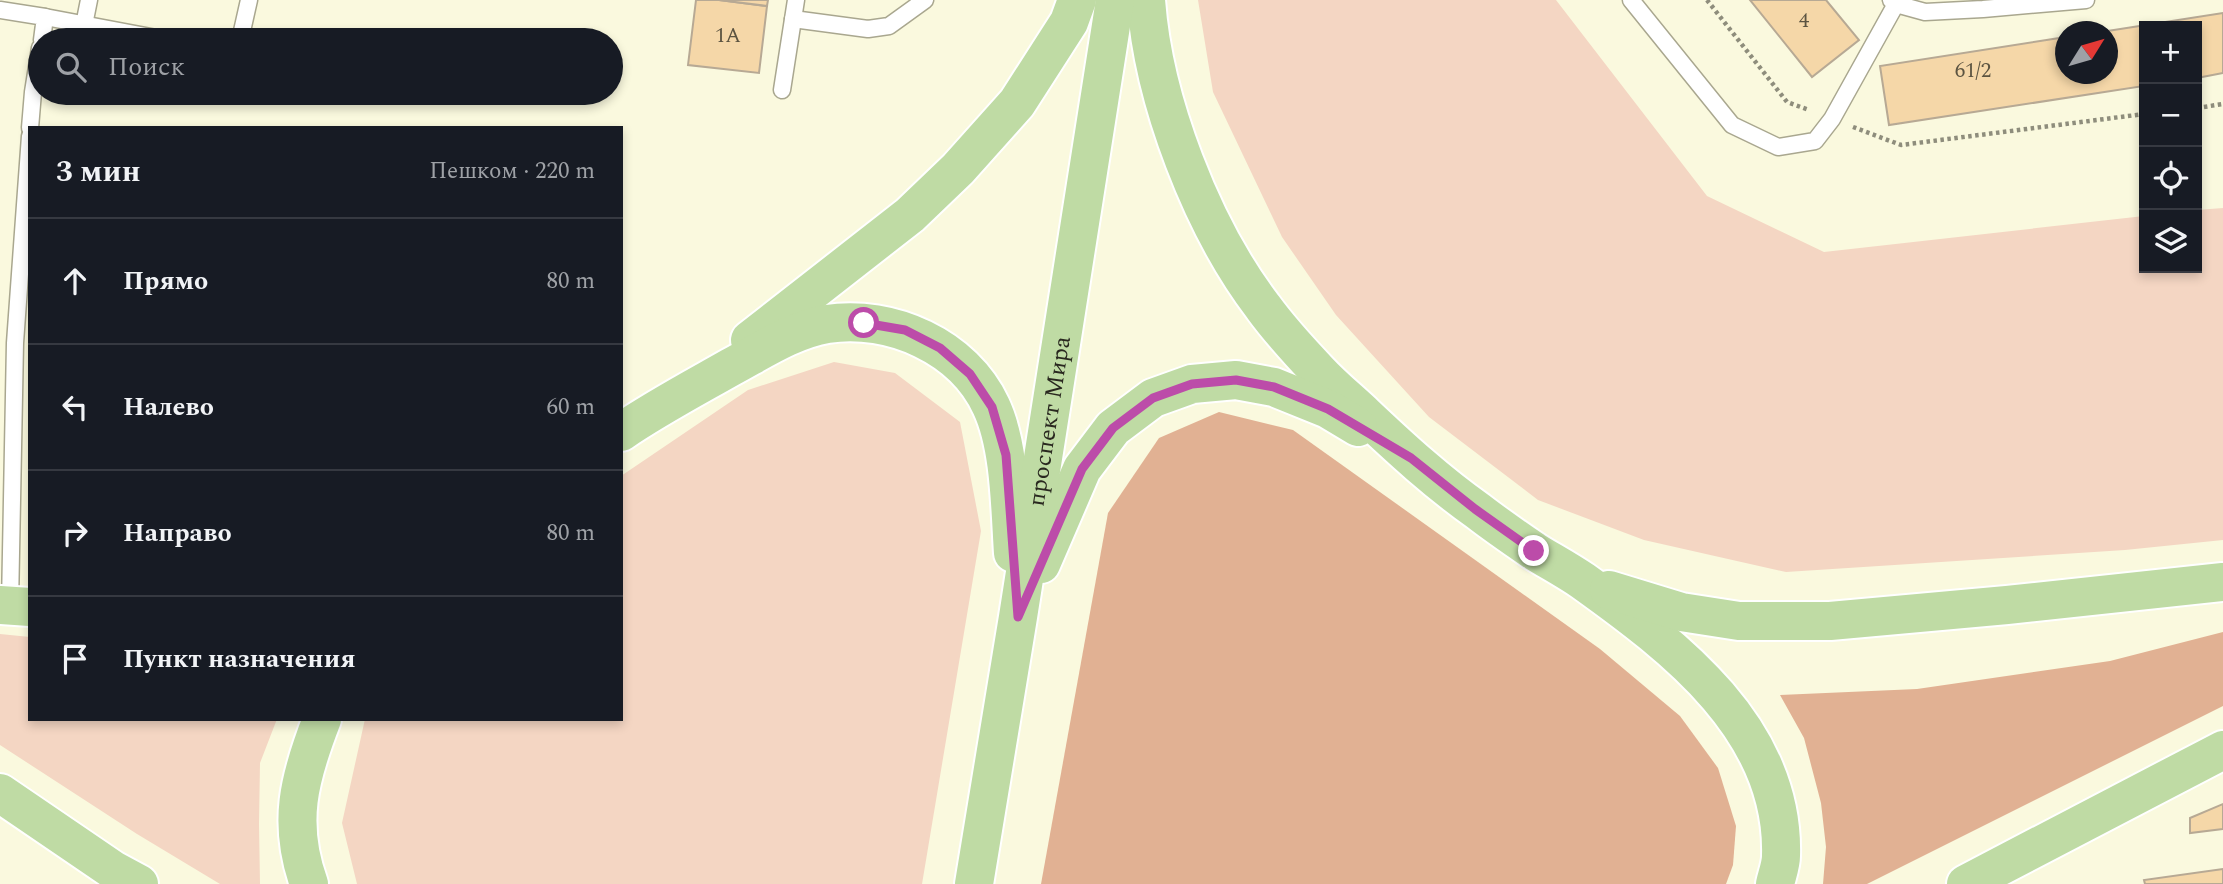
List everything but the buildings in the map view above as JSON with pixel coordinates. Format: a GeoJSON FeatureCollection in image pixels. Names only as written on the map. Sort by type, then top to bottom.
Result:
{"type":"FeatureCollection","features":[{"type":"Feature","properties":{"kind":"main road"},"geometry":{"type":"LineString","coordinates":[[676,397],[910,215],[958,169],[1017,103],[1069,22],[1077,0]]}},
{"type":"Feature","properties":{"kind":"main road","name":"проспект Мира"},"geometry":{"type":"LineString","coordinates":[[974,884],[1115,0]]}},
{"type":"Feature","properties":{"kind":"main road"},"geometry":{"type":"LineString","coordinates":[[1146,0],[1148,27],[1165,104],[1186,167],[1224,247],[1262,306],[1319,372],[1411,458],[1534,551],[1581,579],[1672,650],[1712,688],[1745,730],[1767,771],[1778,818],[1781,858],[1775,884]]}},
{"type":"Feature","properties":{"kind":"main road"},"geometry":{"type":"LineString","coordinates":[[623,431],[676,397],[788,336],[827,324],[864,323],[905,330],[940,348],[970,374],[992,407],[1006,455],[1018,617]]}},
{"type":"Feature","properties":{"kind":"main road"},"geometry":{"type":"LineString","coordinates":[[1018,617],[1082,469],[1113,428],[1153,398],[1192,384],[1236,380],[1274,387],[1328,409],[1411,458]]}},
{"type":"Feature","properties":{"kind":"main road"},"geometry":{"type":"LineString","coordinates":[[1581,579],[1681,612],[1739,621],[1830,621],[2223,582]]}},
{"type":"Feature","properties":{"kind":"main road"},"geometry":{"type":"LineString","coordinates":[[309,884],[301,860],[296,821],[303,775],[321,721]]}},
{"type":"Feature","properties":{"kind":"main road"},"geometry":{"type":"LineString","coordinates":[[1966,884],[2223,750]]}},
{"type":"Feature","properties":{"kind":"main road"},"geometry":{"type":"LineString","coordinates":[[0,793],[113,870],[139,884]]}},
{"type":"Feature","properties":{"kind":"lane"},"geometry":{"type":"LineString","coordinates":[[84,24],[89,0]]}},
{"type":"Feature","properties":{"kind":"lane"},"geometry":{"type":"LineString","coordinates":[[243,28],[249,0]]}},
{"type":"Feature","properties":{"kind":"lane"},"geometry":{"type":"LineString","coordinates":[[782,90],[796,0]]}},
{"type":"Feature","properties":{"kind":"lane"},"geometry":{"type":"LineString","coordinates":[[793,19],[868,29],[889,26],[925,0]]}},
{"type":"Feature","properties":{"kind":"lane"},"geometry":{"type":"LineString","coordinates":[[1631,0],[1732,124],[1778,147],[1815,141],[1832,119],[1894,2],[1925,12],[1982,5],[2086,0]]}},
{"type":"Feature","properties":{"kind":"lane"},"geometry":{"type":"LineString","coordinates":[[0,10],[105,28]]}},
{"type":"Feature","properties":{"kind":"lane"},"geometry":{"type":"LineString","coordinates":[[44,28],[46,17]]}},
{"type":"Feature","properties":{"kind":"lane"},"geometry":{"type":"LineString","coordinates":[[30,126],[32,105]]}},
{"type":"Feature","properties":{"kind":"lane"},"geometry":{"type":"LineString","coordinates":[[13,606],[15,343],[28,164]]}},
{"type":"Feature","properties":{"kind":"path"},"geometry":{"type":"LineString","coordinates":[[1707,0],[1787,102],[1901,145],[2139,115]]}},
{"type":"Feature","properties":{"kind":"path"},"geometry":{"type":"LineString","coordinates":[[2202,107],[2223,104]]}},
{"type":"Feature","properties":{"kind":"shaded area"},"geometry":{"type":"Polygon","coordinates":[[[1198,0],[1556,0],[1707,196],[1824,252],[2139,217],[2139,273],[2202,273],[2202,210],[2223,208],[2223,540],[2125,550],[1786,572],[1644,540],[1538,500],[1429,417],[1336,315],[1282,237],[1213,92],[1198,0]]]}},
{"type":"Feature","properties":{"kind":"shaded area"},"geometry":{"type":"Polygon","coordinates":[[[834,362],[895,373],[960,422],[981,531],[922,884],[357,884],[342,823],[365,721],[623,721],[623,475],[748,390],[834,362]]]}},
{"type":"Feature","properties":{"kind":"shaded area"},"geometry":{"type":"Polygon","coordinates":[[[1219,412],[1293,430],[1600,649],[1680,716],[1718,768],[1736,826],[1733,865],[1726,884],[1041,884],[1108,513],[1159,438],[1219,412]]]}},
{"type":"Feature","properties":{"kind":"shaded area"},"geometry":{"type":"Polygon","coordinates":[[[2223,632],[2223,706],[1867,884],[1823,884],[1826,847],[1821,803],[1804,738],[1780,695],[1917,689],[2110,661],[2223,632]]]}},
{"type":"Feature","properties":{"kind":"shaded area"},"geometry":{"type":"Polygon","coordinates":[[[0,634],[28,637],[28,721],[276,721],[260,763],[260,884],[220,884],[0,745],[0,634]]]}},
{"type":"Feature","properties":{"kind":"route"},"geometry":{"type":"LineString","coordinates":[[864,323],[905,330],[940,348],[970,374],[992,407],[1006,455],[1018,617],[1082,469],[1113,428],[1153,398],[1192,384],[1236,380],[1274,387],[1328,409],[1411,458],[1534,551]]}}]}
